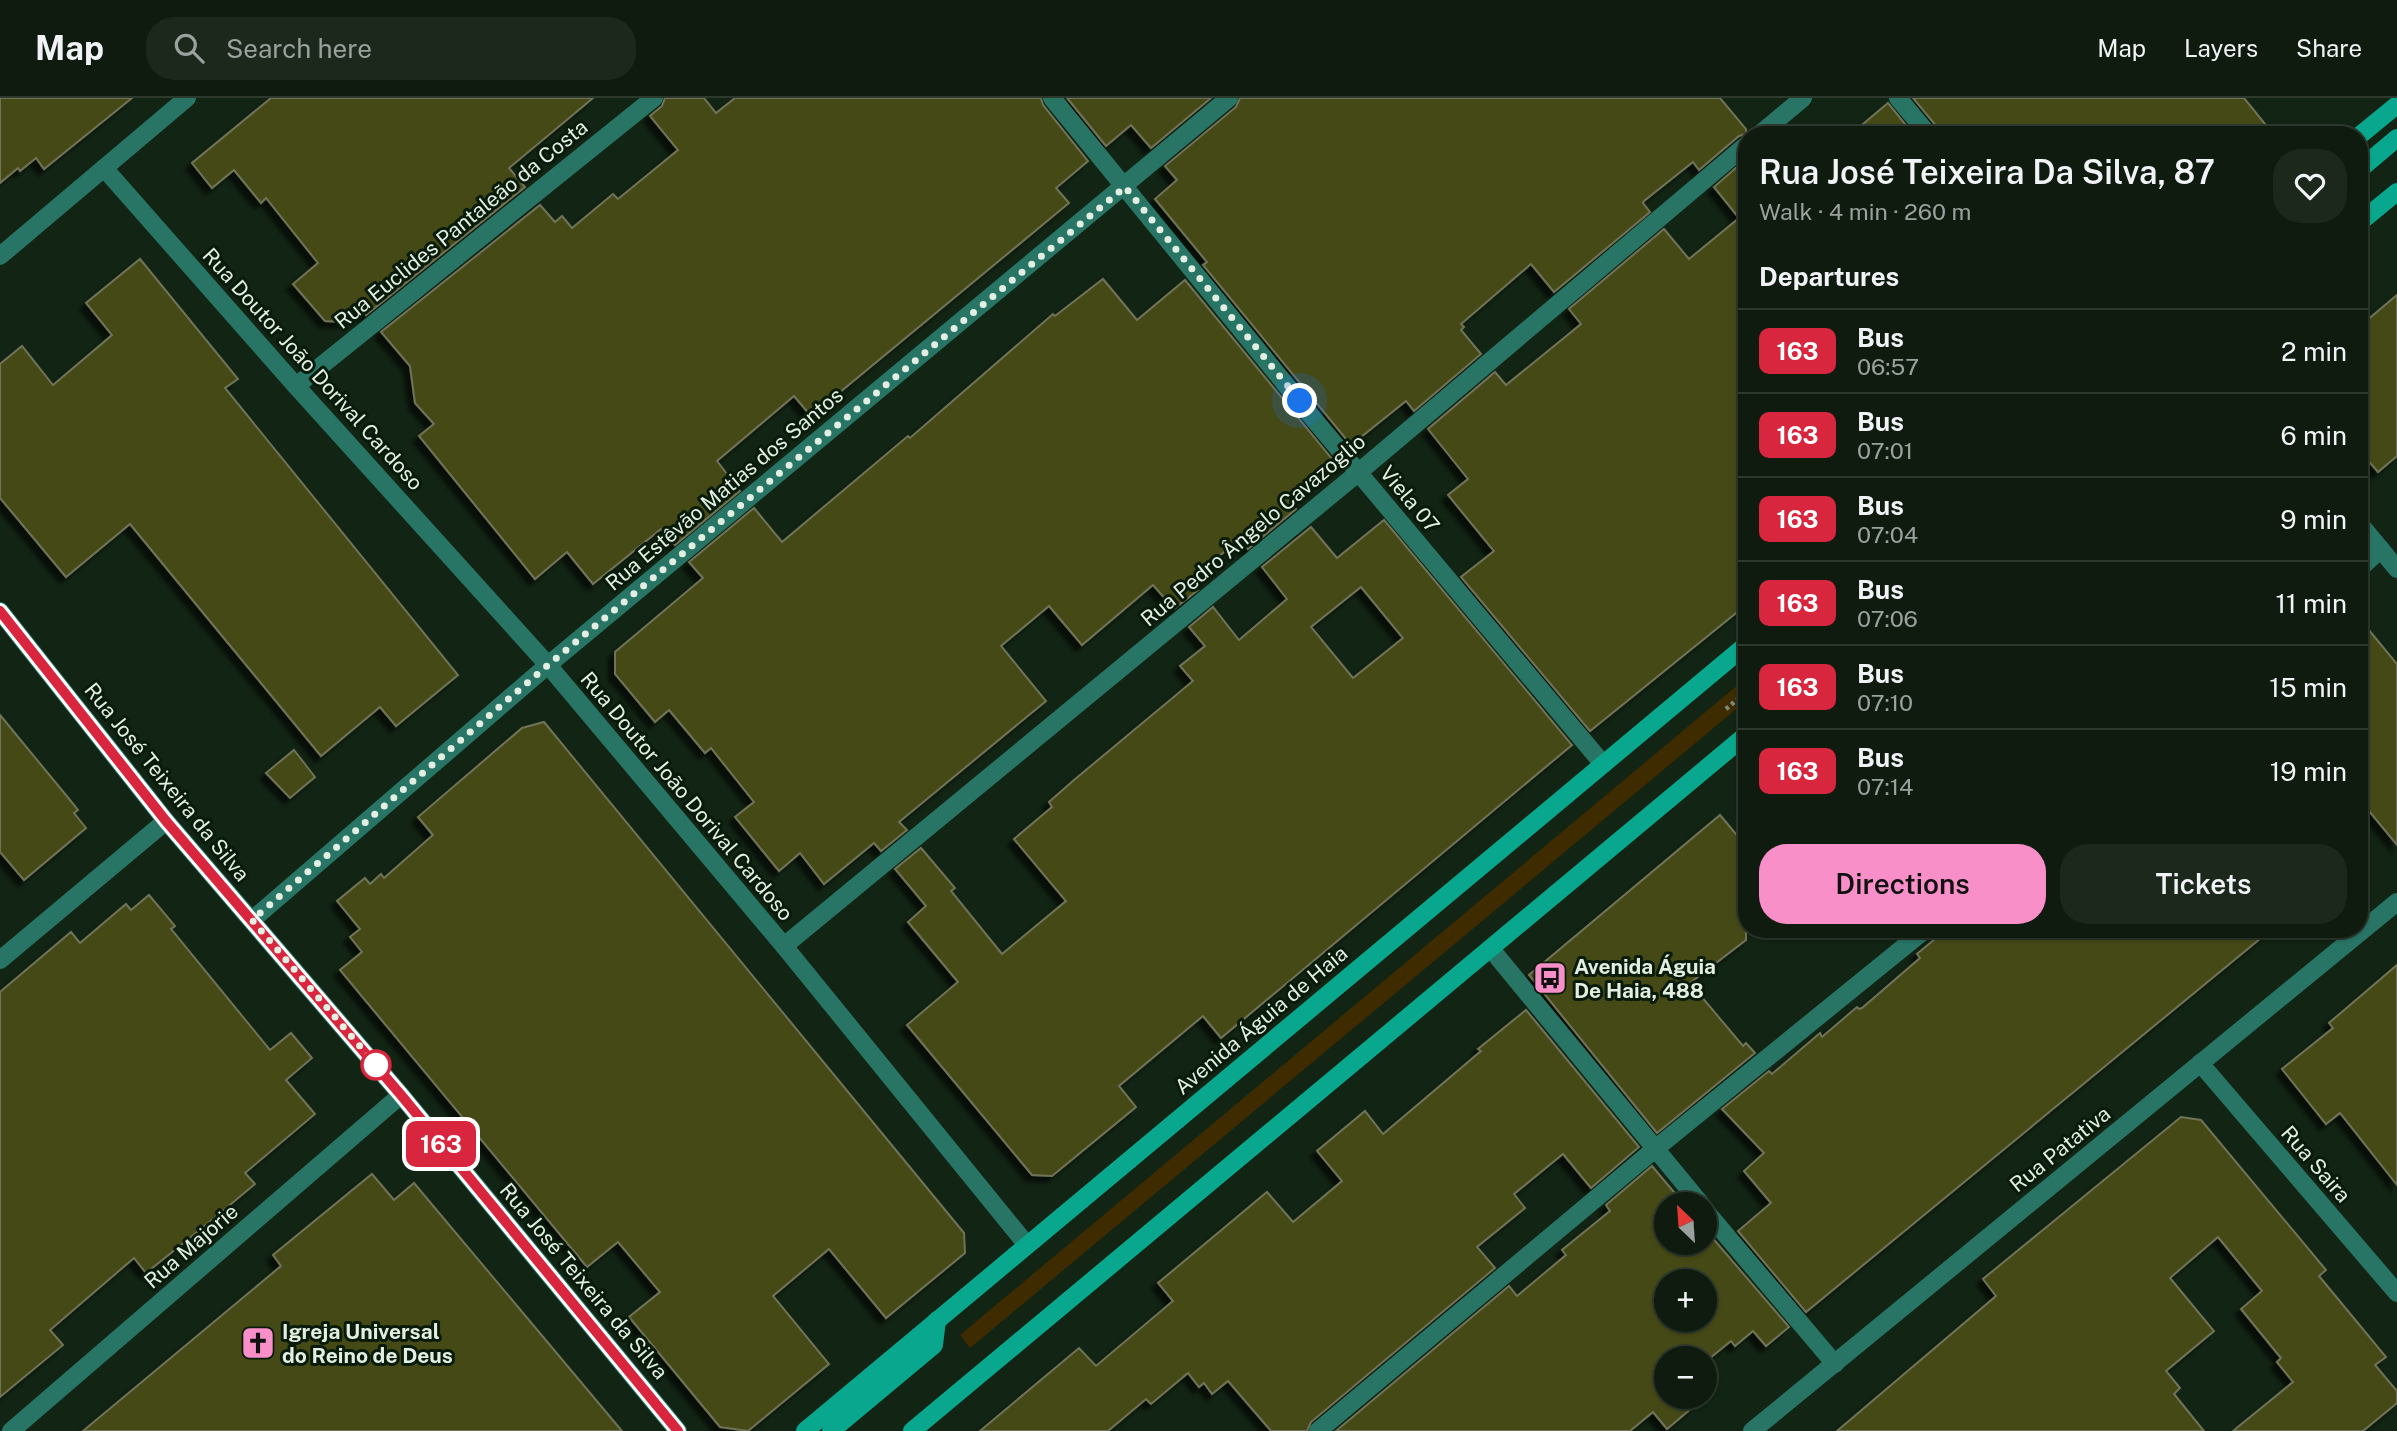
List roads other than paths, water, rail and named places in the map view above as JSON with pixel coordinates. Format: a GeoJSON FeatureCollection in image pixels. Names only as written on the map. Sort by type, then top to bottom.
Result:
{"type":"FeatureCollection","features":[{"type":"Feature","properties":{"kind":"main road"},"geometry":{"type":"LineString","coordinates":[[2368,129],[2397,105]]}},
{"type":"Feature","properties":{"kind":"main road"},"geometry":{"type":"LineString","coordinates":[[2368,162],[2397,138]]}},
{"type":"Feature","properties":{"kind":"main road"},"geometry":{"type":"LineString","coordinates":[[2368,216],[2397,192]]}},
{"type":"Feature","properties":{"kind":"main road","name":"Avenida Águia de Haia"},"geometry":{"type":"LineString","coordinates":[[805,1431],[1738,652]]}},
{"type":"Feature","properties":{"kind":"main road"},"geometry":{"type":"LineString","coordinates":[[912,1431],[1738,742]]}},
{"type":"Feature","properties":{"kind":"main road"},"geometry":{"type":"LineString","coordinates":[[831,1431],[934,1345],[937,1320]]}},
{"type":"Feature","properties":{"kind":"street"},"geometry":{"type":"LineString","coordinates":[[0,256],[187,98]]}},
{"type":"Feature","properties":{"kind":"street","name":"Rua Euclides Pantaleão da Costa"},"geometry":{"type":"LineString","coordinates":[[296,386],[654,98]]}},
{"type":"Feature","properties":{"kind":"street","name":"Viela 07"},"geometry":{"type":"LineString","coordinates":[[1052,98],[1603,764]]}},
{"type":"Feature","properties":{"kind":"street","name":"Rua Estêvão Matias dos Santos"},"geometry":{"type":"LineString","coordinates":[[252,920],[548,665],[1229,98]]}},
{"type":"Feature","properties":{"kind":"street"},"geometry":{"type":"LineString","coordinates":[[1770,126],[1803,98]]}},
{"type":"Feature","properties":{"kind":"street"},"geometry":{"type":"LineString","coordinates":[[1898,98],[1922,126]]}},
{"type":"Feature","properties":{"kind":"street","name":"Rua Pedro Ângelo Cavazoglio"},"geometry":{"type":"LineString","coordinates":[[784,946],[1359,472],[1738,152]]}},
{"type":"Feature","properties":{"kind":"street","name":"Rua Doutor João Dorival Cardoso"},"geometry":{"type":"LineString","coordinates":[[104,168],[548,665],[784,946],[1027,1245]]}},
{"type":"Feature","properties":{"kind":"street"},"geometry":{"type":"LineString","coordinates":[[2368,534],[2397,569]]}},
{"type":"Feature","properties":{"kind":"street"},"geometry":{"type":"LineString","coordinates":[[2368,561],[2381,549]]}},
{"type":"Feature","properties":{"kind":"street","name":"Rua José Teixeira da Silva"},"geometry":{"type":"LineString","coordinates":[[0,611],[166,821],[401,1095],[678,1431]]}},
{"type":"Feature","properties":{"kind":"street"},"geometry":{"type":"LineString","coordinates":[[0,960],[166,821]]}},
{"type":"Feature","properties":{"kind":"street","name":"Rua Patativa"},"geometry":{"type":"LineString","coordinates":[[2368,926],[2397,902]]}},
{"type":"Feature","properties":{"kind":"street"},"geometry":{"type":"LineString","coordinates":[[1318,1431],[1655,1149],[1915,938]]}},
{"type":"Feature","properties":{"kind":"street","name":"Rua Patativa"},"geometry":{"type":"LineString","coordinates":[[1752,1431],[2353,938]]}},
{"type":"Feature","properties":{"kind":"street"},"geometry":{"type":"LineString","coordinates":[[1491,949],[1691,1192]]}},
{"type":"Feature","properties":{"kind":"street","name":"Rua Saira"},"geometry":{"type":"LineString","coordinates":[[2200,1063],[2397,1293]]}},
{"type":"Feature","properties":{"kind":"street","name":"Rua Majorie"},"geometry":{"type":"LineString","coordinates":[[11,1431],[401,1095]]}},
{"type":"Feature","properties":{"kind":"street"},"geometry":{"type":"LineString","coordinates":[[1717,1224],[1835,1364]]}},
{"type":"Feature","properties":{"kind":"place","name":"Avenida Águia De Haia, 488"},"geometry":{"type":"Point","coordinates":[1550,978]}},
{"type":"Feature","properties":{"kind":"place","name":"Igreja Universal do Reino de Deus"},"geometry":{"type":"Point","coordinates":[258,1343]}}]}
